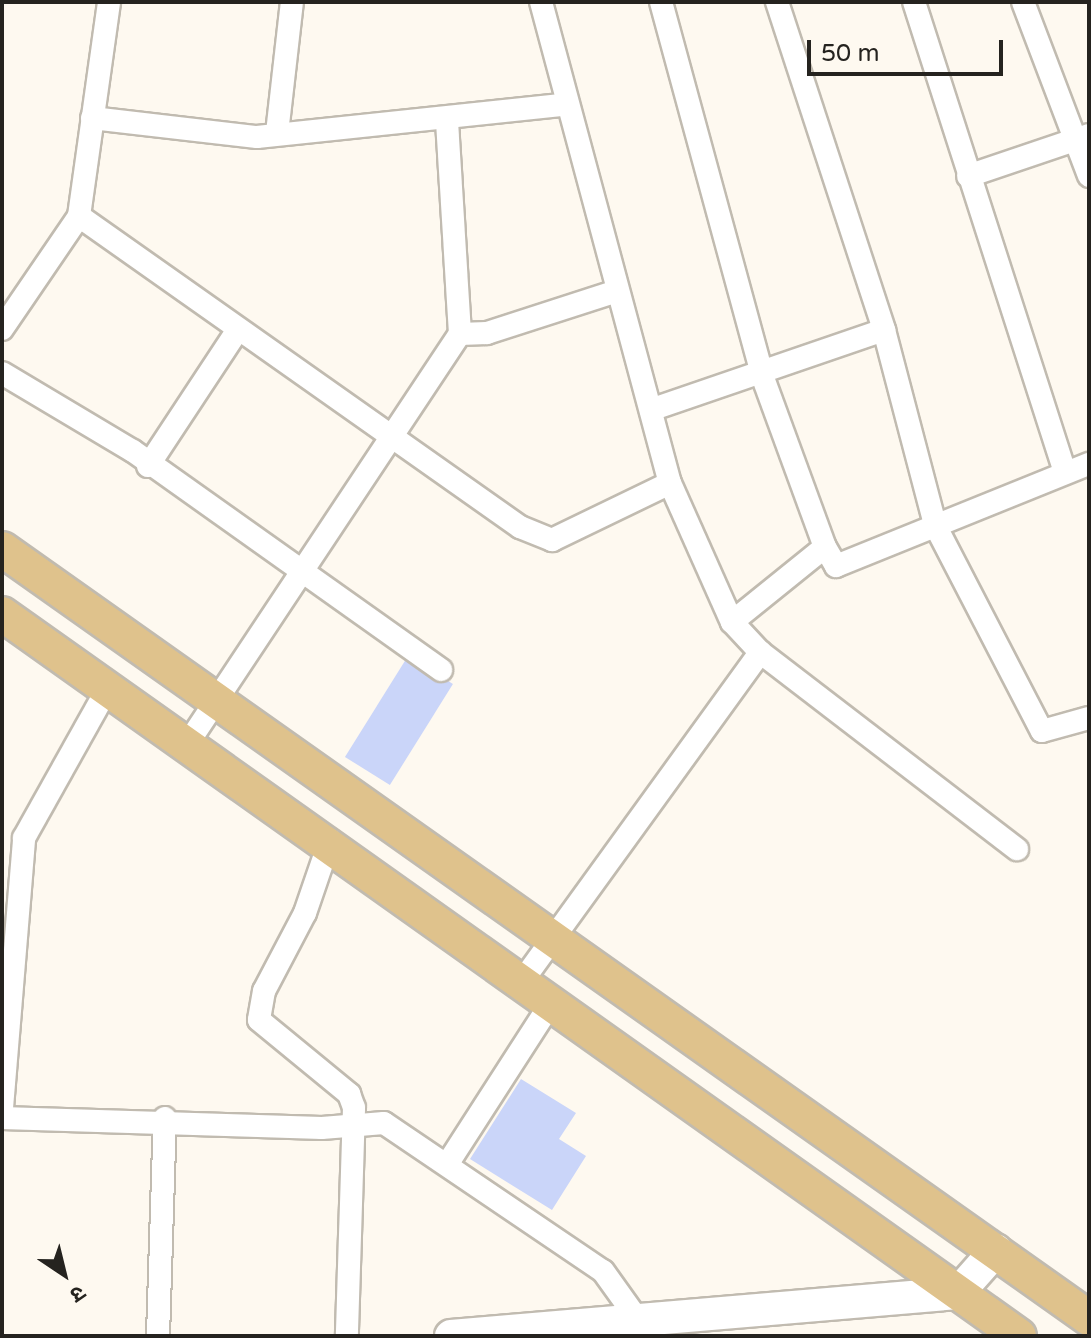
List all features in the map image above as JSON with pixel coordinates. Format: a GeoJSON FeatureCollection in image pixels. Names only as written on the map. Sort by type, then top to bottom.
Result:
{"type":"FeatureCollection","features":[{"type":"Feature","properties":{"kind":"main road"},"geometry":{"type":"LineString","coordinates":[[2,549],[1089,1318]]}},
{"type":"Feature","properties":{"kind":"main road"},"geometry":{"type":"LineString","coordinates":[[2,614],[330,840],[551,1003],[1019,1336]]}},
{"type":"Feature","properties":{"kind":"street"},"geometry":{"type":"LineString","coordinates":[[2,329],[79,216],[109,2]]}},
{"type":"Feature","properties":{"kind":"street"},"geometry":{"type":"LineString","coordinates":[[277,133],[292,2]]}},
{"type":"Feature","properties":{"kind":"street"},"geometry":{"type":"LineString","coordinates":[[541,2],[563,105],[614,292],[653,409],[670,483],[732,622],[760,652],[1017,849]]}},
{"type":"Feature","properties":{"kind":"street"},"geometry":{"type":"LineString","coordinates":[[661,2],[762,375],[825,547],[836,566],[1065,471],[1089,464]]}},
{"type":"Feature","properties":{"kind":"street"},"geometry":{"type":"LineString","coordinates":[[777,2],[884,330],[935,525],[1042,731],[1089,718]]}},
{"type":"Feature","properties":{"kind":"street"},"geometry":{"type":"LineString","coordinates":[[914,2],[1065,471]]}},
{"type":"Feature","properties":{"kind":"street"},"geometry":{"type":"LineString","coordinates":[[1023,2],[1082,138],[1089,176]]}},
{"type":"Feature","properties":{"kind":"street"},"geometry":{"type":"LineString","coordinates":[[92,118],[277,133],[447,121],[563,105]]}},
{"type":"Feature","properties":{"kind":"street"},"geometry":{"type":"LineString","coordinates":[[188,743],[306,576],[460,334],[447,121]]}},
{"type":"Feature","properties":{"kind":"street"},"geometry":{"type":"LineString","coordinates":[[968,176],[1082,138]]}},
{"type":"Feature","properties":{"kind":"street"},"geometry":{"type":"LineString","coordinates":[[79,216],[237,331],[520,527],[552,540],[670,483]]}},
{"type":"Feature","properties":{"kind":"street"},"geometry":{"type":"LineString","coordinates":[[460,334],[487,333],[614,292]]}},
{"type":"Feature","properties":{"kind":"street"},"geometry":{"type":"LineString","coordinates":[[653,409],[762,375],[884,330]]}},
{"type":"Feature","properties":{"kind":"street"},"geometry":{"type":"LineString","coordinates":[[148,466],[237,331]]}},
{"type":"Feature","properties":{"kind":"street"},"geometry":{"type":"LineString","coordinates":[[2,373],[148,466],[441,670]]}},
{"type":"Feature","properties":{"kind":"street"},"geometry":{"type":"LineString","coordinates":[[732,622],[825,547]]}},
{"type":"Feature","properties":{"kind":"street"},"geometry":{"type":"LineString","coordinates":[[523,980],[760,652]]}},
{"type":"Feature","properties":{"kind":"street"},"geometry":{"type":"LineString","coordinates":[[2,1108],[24,838],[108,688]]}},
{"type":"Feature","properties":{"kind":"street"},"geometry":{"type":"LineString","coordinates":[[330,840],[305,913],[264,991],[259,1020],[349,1094],[356,1122],[347,1336]]}},
{"type":"Feature","properties":{"kind":"street"},"geometry":{"type":"LineString","coordinates":[[448,1163],[551,1003]]}},
{"type":"Feature","properties":{"kind":"street"},"geometry":{"type":"LineString","coordinates":[[2,1118],[165,1118],[322,1128],[356,1122],[384,1123],[448,1163],[603,1271],[641,1324]]}},
{"type":"Feature","properties":{"kind":"street"},"geometry":{"type":"LineString","coordinates":[[158,1336],[165,1118]]}},
{"type":"Feature","properties":{"kind":"street"},"geometry":{"type":"LineString","coordinates":[[451,1336],[641,1324],[958,1293],[996,1250]]}},
{"type":"Feature","properties":{"kind":"building"},"geometry":{"type":"Polygon","coordinates":[[[408,656],[453,684],[390,785],[345,757],[408,656]]]}},
{"type":"Feature","properties":{"kind":"building"},"geometry":{"type":"Polygon","coordinates":[[[521,1079],[576,1113],[559,1139],[586,1156],[552,1210],[470,1159],[521,1079]]]}}]}
